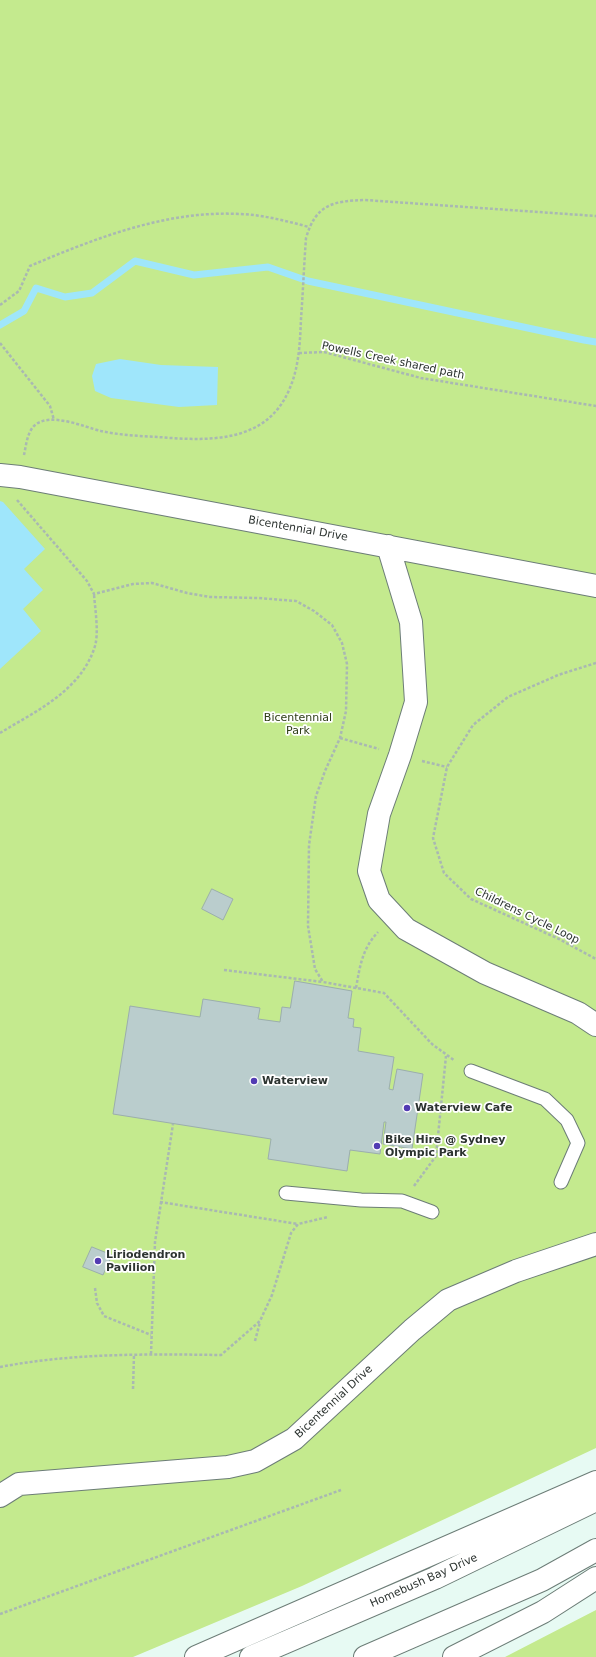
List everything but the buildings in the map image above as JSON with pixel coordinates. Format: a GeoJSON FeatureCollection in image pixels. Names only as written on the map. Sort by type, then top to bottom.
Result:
{"type":"FeatureCollection","features":[{"type":"Feature","properties":{"kind":"main road","name":"Bicentennial Drive"},"geometry":{"type":"LineString","coordinates":[[12,483],[388,546],[596,586]]}},
{"type":"Feature","properties":{"kind":"main road"},"geometry":{"type":"LineString","coordinates":[[388,546],[411,622],[416,702],[400,755],[379,814],[369,871],[379,900],[406,929],[485,973],[578,1013],[596,1025]]}},
{"type":"Feature","properties":{"kind":"main road","name":"Bicentennial Drive"},"geometry":{"type":"LineString","coordinates":[[0,1496],[19,1484],[228,1467],[255,1460],[294,1439],[412,1330],[448,1300],[516,1271],[596,1244]]}},
{"type":"Feature","properties":{"kind":"main road"},"geometry":{"type":"LineString","coordinates":[[196,1657],[596,1482]]}},
{"type":"Feature","properties":{"kind":"main road","name":"Homebush Bay Drive"},"geometry":{"type":"LineString","coordinates":[[251,1657],[435,1578],[596,1500]]}},
{"type":"Feature","properties":{"kind":"main road"},"geometry":{"type":"LineString","coordinates":[[365,1657],[542,1580],[596,1550]]}},
{"type":"Feature","properties":{"kind":"main road"},"geometry":{"type":"LineString","coordinates":[[454,1657],[543,1612],[596,1578]]}},
{"type":"Feature","properties":{"kind":"lane"},"geometry":{"type":"LineString","coordinates":[[471,1071],[545,1099],[567,1120],[578,1143],[561,1182]]}},
{"type":"Feature","properties":{"kind":"lane"},"geometry":{"type":"LineString","coordinates":[[286,1193],[361,1200],[402,1201],[432,1212]]}},
{"type":"Feature","properties":{"kind":"path"},"geometry":{"type":"LineString","coordinates":[[0,733],[57,699],[73,683],[87,665],[95,645],[96,622],[94,594],[87,581],[12,483],[29,435],[34,426],[41,422],[64,420],[101,431],[192,440],[220,439],[242,433],[261,425],[274,415],[282,405],[293,379],[299,353],[306,238],[309,227],[320,212],[328,205],[342,201],[365,200],[596,216]]}},
{"type":"Feature","properties":{"kind":"path"},"geometry":{"type":"LineString","coordinates":[[0,305],[18,291],[30,266],[69,249],[149,224],[189,216],[240,214],[266,216],[309,227]]}},
{"type":"Feature","properties":{"kind":"path"},"geometry":{"type":"LineString","coordinates":[[0,343],[23,370],[50,406],[54,420]]}},
{"type":"Feature","properties":{"kind":"path","name":"Powells Creek shared path"},"geometry":{"type":"LineString","coordinates":[[299,353],[324,352],[421,378],[596,406]]}},
{"type":"Feature","properties":{"kind":"path"},"geometry":{"type":"LineString","coordinates":[[94,594],[133,584],[152,583],[186,594],[210,597],[258,598],[296,601],[314,610],[332,625],[342,643],[347,664],[346,711],[340,738],[325,771],[316,796],[309,845],[308,926],[315,969],[323,982]]}},
{"type":"Feature","properties":{"kind":"path","name":"Childrens Cycle Loop"},"geometry":{"type":"LineString","coordinates":[[596,663],[558,675],[508,697],[473,725],[447,767],[432,838],[444,873],[471,898],[559,939],[596,959]]}},
{"type":"Feature","properties":{"kind":"path"},"geometry":{"type":"LineString","coordinates":[[356,988],[362,957],[374,937],[394,917]]}},
{"type":"Feature","properties":{"kind":"path"},"geometry":{"type":"LineString","coordinates":[[224,970],[323,982],[384,993],[432,1044],[446,1056],[471,1071]]}},
{"type":"Feature","properties":{"kind":"path"},"geometry":{"type":"LineString","coordinates":[[402,1201],[436,1156],[446,1056]]}},
{"type":"Feature","properties":{"kind":"path"},"geometry":{"type":"LineString","coordinates":[[151,1354],[155,1242],[173,1124]]}},
{"type":"Feature","properties":{"kind":"path"},"geometry":{"type":"LineString","coordinates":[[160,1202],[298,1224],[320,1220],[338,1213],[361,1200]]}},
{"type":"Feature","properties":{"kind":"path"},"geometry":{"type":"LineString","coordinates":[[256,1341],[260,1322],[272,1295],[291,1233],[298,1224]]}},
{"type":"Feature","properties":{"kind":"path"},"geometry":{"type":"LineString","coordinates":[[95,1288],[96,1303],[104,1316],[151,1335]]}},
{"type":"Feature","properties":{"kind":"path"},"geometry":{"type":"LineString","coordinates":[[0,1367],[20,1363],[80,1357],[151,1354],[221,1355],[260,1322]]}},
{"type":"Feature","properties":{"kind":"path"},"geometry":{"type":"LineString","coordinates":[[133,1389],[134,1355]]}},
{"type":"Feature","properties":{"kind":"path"},"geometry":{"type":"LineString","coordinates":[[0,1614],[341,1490]]}},
{"type":"Feature","properties":{"kind":"green space","name":"Bicentennial Park"},"geometry":{"type":"Polygon","coordinates":[[[0,0],[596,0],[596,1448],[302,1586],[133,1657],[0,1657],[0,0]]]}},
{"type":"Feature","properties":{"kind":"green space"},"geometry":{"type":"Polygon","coordinates":[[[596,1610],[596,1657],[505,1657],[596,1610]]]}},
{"type":"Feature","properties":{"kind":"water"},"geometry":{"type":"Polygon","coordinates":[[[120,359],[161,365],[218,367],[217,405],[179,407],[111,398],[95,391],[92,376],[96,364],[120,359]]]}},
{"type":"Feature","properties":{"kind":"water"},"geometry":{"type":"Polygon","coordinates":[[[0,501],[3,502],[45,549],[24,569],[43,590],[23,609],[41,631],[0,669],[0,501]]]}},
{"type":"Feature","properties":{"kind":"waterway"},"geometry":{"type":"LineString","coordinates":[[0,325],[24,311],[36,288],[65,297],[92,293],[135,261],[194,275],[268,267],[308,281],[596,342]]}},
{"type":"Feature","properties":{"kind":"place","name":"Waterview"},"geometry":{"type":"Point","coordinates":[254,1081]}},
{"type":"Feature","properties":{"kind":"place","name":"Waterview Cafe"},"geometry":{"type":"Point","coordinates":[407,1108]}},
{"type":"Feature","properties":{"kind":"place","name":"Bike Hire @ Sydney Olympic Park"},"geometry":{"type":"Point","coordinates":[377,1146]}},
{"type":"Feature","properties":{"kind":"place","name":"Liriodendron Pavilion"},"geometry":{"type":"Point","coordinates":[98,1261]}}]}
